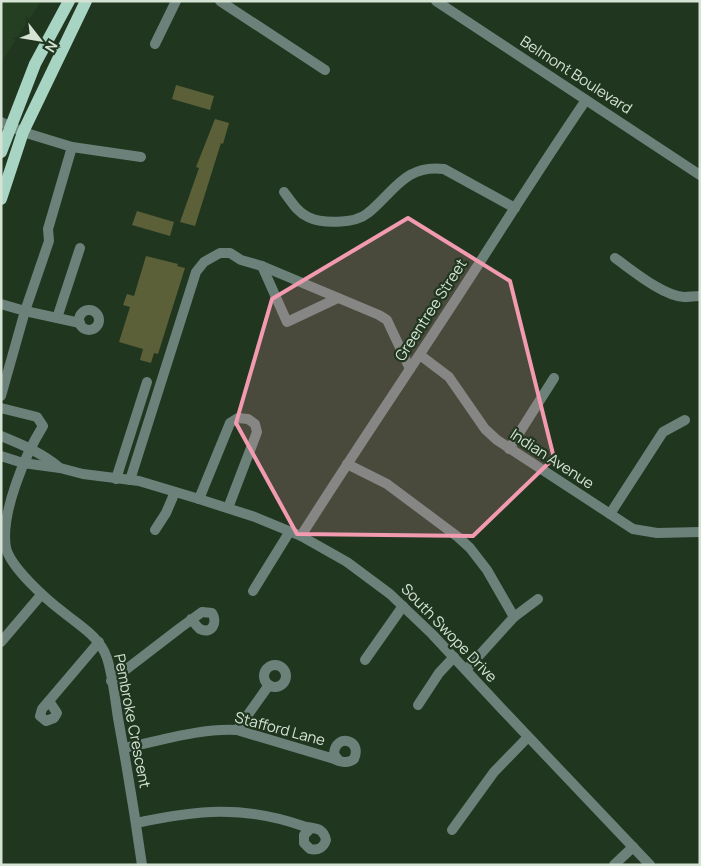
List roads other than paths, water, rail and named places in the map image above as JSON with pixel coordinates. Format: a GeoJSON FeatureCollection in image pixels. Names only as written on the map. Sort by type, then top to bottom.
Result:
{"type":"FeatureCollection","features":[{"type":"Feature","properties":{"kind":"main road"},"geometry":{"type":"LineString","coordinates":[[1,152],[6,124],[69,1]]}},
{"type":"Feature","properties":{"kind":"main road"},"geometry":{"type":"LineString","coordinates":[[1,199],[23,132],[86,1]]}},
{"type":"Feature","properties":{"kind":"street"},"geometry":{"type":"LineString","coordinates":[[155,44],[176,1]]}},
{"type":"Feature","properties":{"kind":"street"},"geometry":{"type":"LineString","coordinates":[[220,1],[325,70]]}},
{"type":"Feature","properties":{"kind":"street","name":"Belmont Boulevard"},"geometry":{"type":"LineString","coordinates":[[436,1],[700,175]]}},
{"type":"Feature","properties":{"kind":"street","name":"Greentree Street"},"geometry":{"type":"LineString","coordinates":[[300,536],[586,100]]}},
{"type":"Feature","properties":{"kind":"street"},"geometry":{"type":"LineString","coordinates":[[6,124],[23,132],[72,147],[141,157]]}},
{"type":"Feature","properties":{"kind":"street"},"geometry":{"type":"LineString","coordinates":[[1,396],[25,311],[49,241],[48,228],[72,147]]}},
{"type":"Feature","properties":{"kind":"street"},"geometry":{"type":"LineString","coordinates":[[284,192],[294,206],[308,217],[327,222],[346,221],[366,215],[400,181],[411,174],[423,169],[436,168],[444,169],[515,208]]}},
{"type":"Feature","properties":{"kind":"street"},"geometry":{"type":"LineString","coordinates":[[57,318],[80,248]]}},
{"type":"Feature","properties":{"kind":"street"},"geometry":{"type":"LineString","coordinates":[[130,480],[196,272],[204,262],[220,253],[230,253],[241,260],[262,266],[379,315],[387,320],[410,369]]}},
{"type":"Feature","properties":{"kind":"street"},"geometry":{"type":"LineString","coordinates":[[615,258],[645,280],[663,290],[682,297],[700,296]]}},
{"type":"Feature","properties":{"kind":"street"},"geometry":{"type":"LineString","coordinates":[[262,266],[286,322],[338,298]]}},
{"type":"Feature","properties":{"kind":"street"},"geometry":{"type":"LineString","coordinates":[[1,304],[80,323]]}},
{"type":"Feature","properties":{"kind":"street","name":"Indian Avenue"},"geometry":{"type":"LineString","coordinates":[[420,355],[449,377],[485,429],[509,449],[610,514],[633,528],[641,530],[657,533],[700,532]]}},
{"type":"Feature","properties":{"kind":"street"},"geometry":{"type":"LineString","coordinates":[[509,449],[554,378]]}},
{"type":"Feature","properties":{"kind":"street"},"geometry":{"type":"LineString","coordinates":[[116,478],[147,382]]}},
{"type":"Feature","properties":{"kind":"street","name":"Pembroke Crescent"},"geometry":{"type":"LineString","coordinates":[[1,408],[37,417],[42,426],[5,500],[3,534],[6,550],[41,595],[99,642],[107,658],[124,748],[142,865]]}},
{"type":"Feature","properties":{"kind":"street"},"geometry":{"type":"LineString","coordinates":[[199,499],[230,423],[238,418],[248,419],[255,424],[256,432],[228,508]]}},
{"type":"Feature","properties":{"kind":"street"},"geometry":{"type":"LineString","coordinates":[[610,514],[663,432],[685,420]]}},
{"type":"Feature","properties":{"kind":"street","name":"South Swope Drive"},"geometry":{"type":"LineString","coordinates":[[1,436],[30,447],[60,468]]}},
{"type":"Feature","properties":{"kind":"street","name":"South Swope Drive"},"geometry":{"type":"LineString","coordinates":[[1,456],[24,463],[60,468],[83,474],[130,480],[199,499],[290,531],[347,562],[403,606],[650,865]]}},
{"type":"Feature","properties":{"kind":"street"},"geometry":{"type":"LineString","coordinates":[[347,464],[387,484],[458,537],[470,548],[487,570],[514,617]]}},
{"type":"Feature","properties":{"kind":"street"},"geometry":{"type":"LineString","coordinates":[[155,530],[166,513],[175,492]]}},
{"type":"Feature","properties":{"kind":"street"},"geometry":{"type":"LineString","coordinates":[[253,591],[290,531]]}},
{"type":"Feature","properties":{"kind":"street"},"geometry":{"type":"LineString","coordinates":[[2,641],[41,595]]}},
{"type":"Feature","properties":{"kind":"street"},"geometry":{"type":"LineString","coordinates":[[466,670],[514,617],[538,599]]}},
{"type":"Feature","properties":{"kind":"street"},"geometry":{"type":"LineString","coordinates":[[365,660],[403,606]]}},
{"type":"Feature","properties":{"kind":"street"},"geometry":{"type":"LineString","coordinates":[[111,681],[191,619]]}},
{"type":"Feature","properties":{"kind":"street"},"geometry":{"type":"LineString","coordinates":[[49,702],[99,642]]}},
{"type":"Feature","properties":{"kind":"street"},"geometry":{"type":"LineString","coordinates":[[418,704],[439,673],[454,658]]}},
{"type":"Feature","properties":{"kind":"street"},"geometry":{"type":"LineString","coordinates":[[236,730],[269,685]]}},
{"type":"Feature","properties":{"kind":"street","name":"Stafford Lane"},"geometry":{"type":"LineString","coordinates":[[124,748],[222,729],[236,730],[339,761]]}},
{"type":"Feature","properties":{"kind":"street"},"geometry":{"type":"LineString","coordinates":[[452,830],[494,772],[528,737]]}},
{"type":"Feature","properties":{"kind":"street"},"geometry":{"type":"LineString","coordinates":[[136,822],[192,812],[221,810],[272,816],[311,828]]}},
{"type":"Feature","properties":{"kind":"street"},"geometry":{"type":"LineString","coordinates":[[614,865],[633,847]]}}]}
